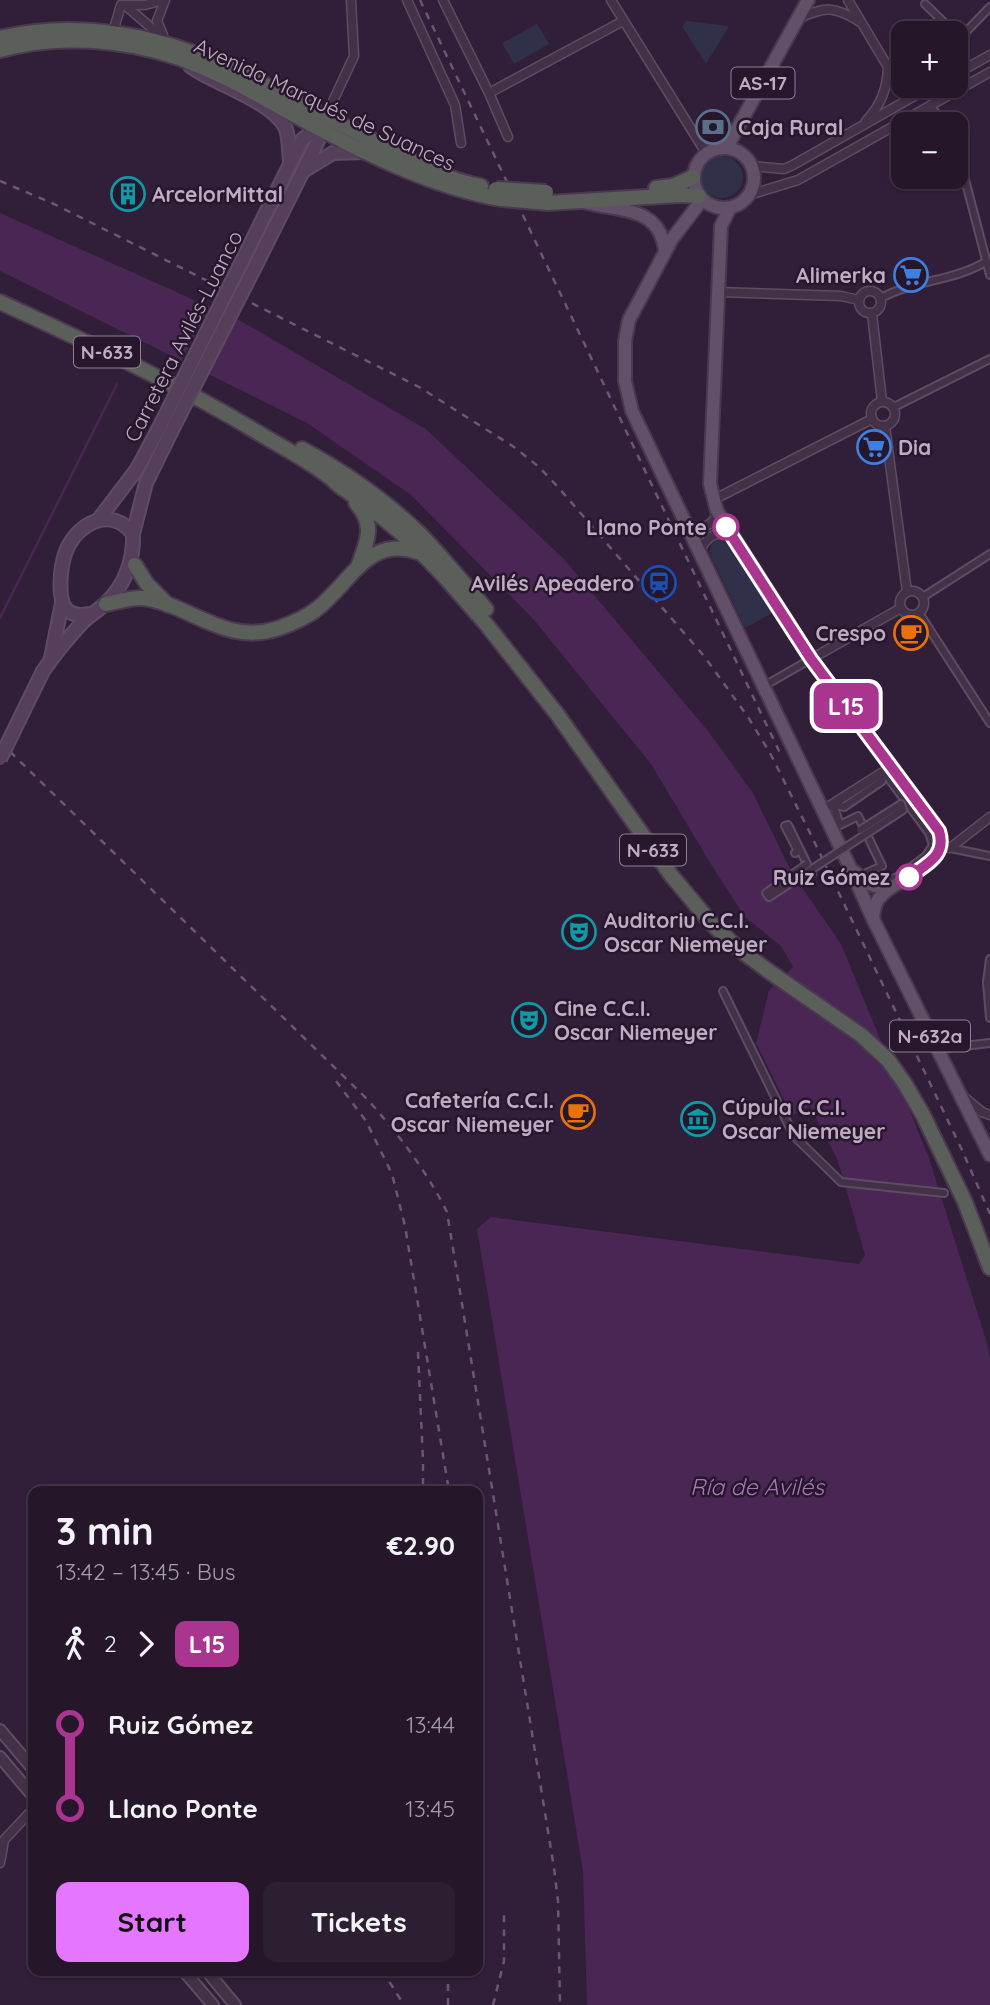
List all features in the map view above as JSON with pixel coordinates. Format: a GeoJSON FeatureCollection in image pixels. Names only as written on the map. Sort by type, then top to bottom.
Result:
{"type":"FeatureCollection","features":[{"type":"Feature","properties":{"kind":"highway"},"geometry":{"type":"LineString","coordinates":[[0,38],[42,31],[70,35]]}},
{"type":"Feature","properties":{"kind":"highway","name":"Avenida Marqués de Suances"},"geometry":{"type":"LineString","coordinates":[[70,35],[113,32],[172,45],[237,71],[299,103],[321,122],[347,127],[416,163],[498,194]]}},
{"type":"Feature","properties":{"kind":"highway","name":"Avenida Marqués de Suances"},"geometry":{"type":"LineString","coordinates":[[70,35],[155,51],[181,59],[321,122],[368,152],[451,188],[580,201],[693,190]]}},
{"type":"Feature","properties":{"kind":"highway"},"geometry":{"type":"LineString","coordinates":[[0,50],[70,35]]}},
{"type":"Feature","properties":{"kind":"highway","name":"Avenida Marqués de Suances"},"geometry":{"type":"LineString","coordinates":[[547,197],[673,186],[693,190]]}},
{"type":"Feature","properties":{"kind":"highway","name":"N-633"},"geometry":{"type":"LineString","coordinates":[[0,302],[140,366],[212,405]]}},
{"type":"Feature","properties":{"kind":"highway"},"geometry":{"type":"LineString","coordinates":[[212,405],[315,456],[362,486],[419,534],[486,610],[546,693],[557,714]]}},
{"type":"Feature","properties":{"kind":"highway"},"geometry":{"type":"LineString","coordinates":[[212,405],[299,457],[391,525],[443,575],[486,624],[557,714]]}},
{"type":"Feature","properties":{"kind":"highway"},"geometry":{"type":"LineString","coordinates":[[315,456],[387,515],[391,525],[382,551]]}},
{"type":"Feature","properties":{"kind":"highway"},"geometry":{"type":"LineString","coordinates":[[337,483],[364,511],[368,523],[368,536],[359,564]]}},
{"type":"Feature","properties":{"kind":"highway"},"geometry":{"type":"LineString","coordinates":[[368,536],[391,525],[402,528],[460,578]]}},
{"type":"Feature","properties":{"kind":"highway"},"geometry":{"type":"LineString","coordinates":[[106,604],[141,598],[169,606],[211,625],[243,633],[272,630],[296,622],[318,608],[359,564],[382,551],[396,547],[421,553]]}},
{"type":"Feature","properties":{"kind":"highway"},"geometry":{"type":"LineString","coordinates":[[135,565],[147,584],[169,606]]}},
{"type":"Feature","properties":{"kind":"highway","name":"N-633"},"geometry":{"type":"LineString","coordinates":[[557,714],[689,899],[712,924],[767,970],[861,1035],[888,1060],[923,1115],[965,1202],[990,1268]]}},
{"type":"Feature","properties":{"kind":"main road","name":"AS-17"},"geometry":{"type":"LineString","coordinates":[[727,147],[799,19],[805,2]]}},
{"type":"Feature","properties":{"kind":"main road"},"geometry":{"type":"LineString","coordinates":[[181,59],[201,74],[248,97],[278,116],[286,130],[290,163]]}},
{"type":"Feature","properties":{"kind":"main road","name":"Carretera Avilés-Luanco"},"geometry":{"type":"LineString","coordinates":[[133,534],[146,482],[168,425],[245,255],[302,140],[321,122]]}},
{"type":"Feature","properties":{"kind":"main road","name":"Carretera Avilés-Luanco"},"geometry":{"type":"LineString","coordinates":[[99,519],[168,425],[305,170],[318,141],[321,122]]}},
{"type":"Feature","properties":{"kind":"main road"},"geometry":{"type":"LineString","coordinates":[[693,190],[715,207],[730,208],[749,195],[754,181],[752,166],[742,153],[727,147],[706,153],[697,162],[693,190],[629,320],[625,341],[625,381],[632,411],[764,686],[828,807],[847,861],[873,919]]}},
{"type":"Feature","properties":{"kind":"main road"},"geometry":{"type":"LineString","coordinates":[[305,170],[333,153],[368,152]]}},
{"type":"Feature","properties":{"kind":"main road"},"geometry":{"type":"LineString","coordinates":[[580,201],[638,213],[653,220],[661,232],[665,251]]}},
{"type":"Feature","properties":{"kind":"main road"},"geometry":{"type":"LineString","coordinates":[[730,208],[721,226],[717,292],[710,484],[715,505],[811,659],[888,770],[939,831],[945,847],[932,860],[882,895],[874,908],[873,919]]}},
{"type":"Feature","properties":{"kind":"main road"},"geometry":{"type":"LineString","coordinates":[[0,759],[47,666],[62,603],[61,586],[66,551],[73,538],[99,519],[121,522],[133,534],[134,548],[128,571],[106,604],[91,614],[47,666]]}},
{"type":"Feature","properties":{"kind":"main road"},"geometry":{"type":"LineString","coordinates":[[62,603],[70,612],[91,614]]}},
{"type":"Feature","properties":{"kind":"main road"},"geometry":{"type":"LineString","coordinates":[[847,861],[862,881],[869,885],[891,887]]}},
{"type":"Feature","properties":{"kind":"main road","name":"N-632a"},"geometry":{"type":"LineString","coordinates":[[873,919],[989,1152]]}},
{"type":"Feature","properties":{"kind":"street"},"geometry":{"type":"LineString","coordinates":[[113,32],[121,5],[145,5],[164,0]]}},
{"type":"Feature","properties":{"kind":"street"},"geometry":{"type":"LineString","coordinates":[[164,0],[158,27],[172,45]]}},
{"type":"Feature","properties":{"kind":"street"},"geometry":{"type":"LineString","coordinates":[[321,122],[354,56],[351,0]]}},
{"type":"Feature","properties":{"kind":"street"},"geometry":{"type":"LineString","coordinates":[[407,0],[455,105],[461,143]]}},
{"type":"Feature","properties":{"kind":"street"},"geometry":{"type":"LineString","coordinates":[[443,0],[508,137]]}},
{"type":"Feature","properties":{"kind":"street"},"geometry":{"type":"LineString","coordinates":[[611,0],[706,153]]}},
{"type":"Feature","properties":{"kind":"street"},"geometry":{"type":"LineString","coordinates":[[848,0],[891,70]]}},
{"type":"Feature","properties":{"kind":"street"},"geometry":{"type":"LineString","coordinates":[[126,5],[172,45]]}},
{"type":"Feature","properties":{"kind":"street"},"geometry":{"type":"LineString","coordinates":[[925,5],[942,21]]}},
{"type":"Feature","properties":{"kind":"street"},"geometry":{"type":"LineString","coordinates":[[968,26],[990,7]]}},
{"type":"Feature","properties":{"kind":"street"},"geometry":{"type":"LineString","coordinates":[[799,19],[817,10],[831,9],[842,10],[860,22]]}},
{"type":"Feature","properties":{"kind":"street"},"geometry":{"type":"LineString","coordinates":[[489,93],[623,21]]}},
{"type":"Feature","properties":{"kind":"street"},"geometry":{"type":"LineString","coordinates":[[968,67],[990,55]]}},
{"type":"Feature","properties":{"kind":"street"},"geometry":{"type":"LineString","coordinates":[[860,127],[875,111],[883,97],[888,67]]}},
{"type":"Feature","properties":{"kind":"street"},"geometry":{"type":"LineString","coordinates":[[749,195],[798,180],[990,72]]}},
{"type":"Feature","properties":{"kind":"street"},"geometry":{"type":"LineString","coordinates":[[752,166],[784,169],[911,98]]}},
{"type":"Feature","properties":{"kind":"street"},"geometry":{"type":"LineString","coordinates":[[930,105],[935,112]]}},
{"type":"Feature","properties":{"kind":"street"},"geometry":{"type":"LineString","coordinates":[[968,188],[990,275]]}},
{"type":"Feature","properties":{"kind":"street"},"geometry":{"type":"LineString","coordinates":[[881,298],[899,288],[976,269],[988,261]]}},
{"type":"Feature","properties":{"kind":"street"},"geometry":{"type":"LineString","coordinates":[[867,291],[875,292],[881,298],[881,306],[872,314],[862,310],[859,300],[867,291]]}},
{"type":"Feature","properties":{"kind":"street"},"geometry":{"type":"LineString","coordinates":[[717,292],[838,296],[859,300]]}},
{"type":"Feature","properties":{"kind":"street"},"geometry":{"type":"LineString","coordinates":[[872,314],[882,401]]}},
{"type":"Feature","properties":{"kind":"street"},"geometry":{"type":"LineString","coordinates":[[894,407],[990,359]]}},
{"type":"Feature","properties":{"kind":"street"},"geometry":{"type":"LineString","coordinates":[[882,401],[894,407],[895,418],[885,426],[872,419],[872,408],[882,401]]}},
{"type":"Feature","properties":{"kind":"street"},"geometry":{"type":"LineString","coordinates":[[687,526],[703,528],[715,518],[715,505],[872,419]]}},
{"type":"Feature","properties":{"kind":"street"},"geometry":{"type":"LineString","coordinates":[[885,426],[907,592],[900,601],[901,608],[911,615],[919,613],[924,606],[923,597],[918,592],[907,592]]}},
{"type":"Feature","properties":{"kind":"street"},"geometry":{"type":"LineString","coordinates":[[699,552],[711,535],[732,535]]}},
{"type":"Feature","properties":{"kind":"street"},"geometry":{"type":"LineString","coordinates":[[923,597],[990,554]]}},
{"type":"Feature","properties":{"kind":"street"},"geometry":{"type":"LineString","coordinates":[[764,686],[901,608]]}},
{"type":"Feature","properties":{"kind":"street"},"geometry":{"type":"LineString","coordinates":[[919,613],[990,723]]}},
{"type":"Feature","properties":{"kind":"street"},"geometry":{"type":"LineString","coordinates":[[888,770],[929,833],[933,845],[926,856],[896,878],[876,882],[864,874],[882,866],[858,816],[840,825],[828,807],[888,770]]}},
{"type":"Feature","properties":{"kind":"street"},"geometry":{"type":"LineString","coordinates":[[795,853],[798,852],[785,826],[788,825],[807,864],[766,893],[769,897],[903,810],[901,804],[861,831]]}},
{"type":"Feature","properties":{"kind":"street"},"geometry":{"type":"LineString","coordinates":[[945,847],[990,817]]}},
{"type":"Feature","properties":{"kind":"street"},"geometry":{"type":"LineString","coordinates":[[945,847],[990,856]]}},
{"type":"Feature","properties":{"kind":"street"},"geometry":{"type":"LineString","coordinates":[[990,959],[986,982],[990,1018]]}},
{"type":"Feature","properties":{"kind":"street"},"geometry":{"type":"LineString","coordinates":[[723,991],[794,1136],[841,1182],[944,1193]]}},
{"type":"Feature","properties":{"kind":"street"},"geometry":{"type":"LineString","coordinates":[[937,1049],[990,1043]]}},
{"type":"Feature","properties":{"kind":"street"},"geometry":{"type":"LineString","coordinates":[[958,1092],[982,1112],[990,1115]]}},
{"type":"Feature","properties":{"kind":"street"},"geometry":{"type":"LineString","coordinates":[[0,1730],[28,1763]]}},
{"type":"Feature","properties":{"kind":"street"},"geometry":{"type":"LineString","coordinates":[[0,1757],[28,1790]]}},
{"type":"Feature","properties":{"kind":"street"},"geometry":{"type":"LineString","coordinates":[[0,1863],[4,1840],[28,1814]]}},
{"type":"Feature","properties":{"kind":"street"},"geometry":{"type":"LineString","coordinates":[[188,1976],[213,2005]]}},
{"type":"Feature","properties":{"kind":"street"},"geometry":{"type":"LineString","coordinates":[[211,1976],[235,2005]]}},
{"type":"Feature","properties":{"kind":"shaded area"},"geometry":{"type":"Polygon","coordinates":[[[687,21],[729,26],[706,64],[682,26],[687,21]]]}},
{"type":"Feature","properties":{"kind":"shaded area"},"geometry":{"type":"Polygon","coordinates":[[[537,24],[549,44],[514,64],[502,43],[537,24]]]}},
{"type":"Feature","properties":{"kind":"shaded area"},"geometry":{"type":"Polygon","coordinates":[[[722,156],[737,162],[743,177],[737,192],[722,198],[707,192],[701,177],[707,162],[722,156]]]}},
{"type":"Feature","properties":{"kind":"shaded area"},"geometry":{"type":"Polygon","coordinates":[[[720,540],[726,542],[772,613],[745,628],[710,554],[712,544],[720,540]]]}},
{"type":"Feature","properties":{"kind":"water","name":"Ría de Avilés"},"geometry":{"type":"Polygon","coordinates":[[[0,213],[241,321],[427,430],[564,559],[708,731],[753,793],[792,873],[841,944],[928,1155],[990,1359],[990,2005],[587,2005],[583,1871],[477,1229],[491,1217],[859,1264],[865,1255],[838,1161],[810,1106],[792,1116],[756,1043],[769,990],[793,967],[781,946],[745,917],[651,764],[534,620],[411,495],[307,423],[0,271],[0,213]]]}},
{"type":"Feature","properties":{"kind":"pier"},"geometry":{"type":"Polygon","coordinates":[[[211,304],[238,316],[207,377],[180,364],[211,304]]]}},
{"type":"Feature","properties":{"kind":"waterway"},"geometry":{"type":"LineString","coordinates":[[133,350],[138,339]]}},
{"type":"Feature","properties":{"kind":"waterway"},"geometry":{"type":"LineString","coordinates":[[0,618],[117,384]]}},
{"type":"Feature","properties":{"kind":"railway"},"geometry":{"type":"LineString","coordinates":[[420,0],[780,753]]}},
{"type":"Feature","properties":{"kind":"railway"},"geometry":{"type":"LineString","coordinates":[[0,181],[54,204],[419,387],[514,447],[539,467],[704,656],[770,753],[962,1150],[990,1214]]}},
{"type":"Feature","properties":{"kind":"railway"},"geometry":{"type":"LineString","coordinates":[[0,742],[368,1100],[411,1153],[447,1212],[554,1868],[558,1901],[560,2005]]}},
{"type":"Feature","properties":{"kind":"railway"},"geometry":{"type":"LineString","coordinates":[[336,1081],[366,1121],[392,1174],[405,1226],[448,1486]]}},
{"type":"Feature","properties":{"kind":"railway"},"geometry":{"type":"LineString","coordinates":[[418,1352],[423,1486]]}},
{"type":"Feature","properties":{"kind":"railway"},"geometry":{"type":"LineString","coordinates":[[493,2005],[504,1961],[504,1915]]}},
{"type":"Feature","properties":{"kind":"railway"},"geometry":{"type":"LineString","coordinates":[[386,1976],[404,2005]]}},
{"type":"Feature","properties":{"kind":"railway"},"geometry":{"type":"LineString","coordinates":[[448,1976],[448,2005]]}},
{"type":"Feature","properties":{"kind":"bus line","name":"L15"},"geometry":{"type":"LineString","coordinates":[[726,527],[811,659],[939,831],[941,847],[937,854],[909,877]]}},
{"type":"Feature","properties":{"kind":"place","name":"Caja Rural"},"geometry":{"type":"Point","coordinates":[713,127]}},
{"type":"Feature","properties":{"kind":"place","name":"ArcelorMittal"},"geometry":{"type":"Point","coordinates":[128,194]}},
{"type":"Feature","properties":{"kind":"place","name":"Alimerka"},"geometry":{"type":"Point","coordinates":[911,275]}},
{"type":"Feature","properties":{"kind":"place","name":"Dia"},"geometry":{"type":"Point","coordinates":[874,447]}},
{"type":"Feature","properties":{"kind":"place","name":"Llano Ponte"},"geometry":{"type":"Point","coordinates":[726,527]}},
{"type":"Feature","properties":{"kind":"place","name":"Avilés Apeadero"},"geometry":{"type":"Point","coordinates":[659,583]}},
{"type":"Feature","properties":{"kind":"place","name":"Crespo"},"geometry":{"type":"Point","coordinates":[911,633]}},
{"type":"Feature","properties":{"kind":"place","name":"Ruiz Gómez"},"geometry":{"type":"Point","coordinates":[909,877]}},
{"type":"Feature","properties":{"kind":"place","name":"Auditoriu C.C.I. Oscar Niemeyer"},"geometry":{"type":"Point","coordinates":[579,932]}},
{"type":"Feature","properties":{"kind":"place","name":"Cine C.C.I. Oscar Niemeyer"},"geometry":{"type":"Point","coordinates":[529,1020]}},
{"type":"Feature","properties":{"kind":"place","name":"Cafetería C.C.I. Oscar Niemeyer"},"geometry":{"type":"Point","coordinates":[578,1112]}},
{"type":"Feature","properties":{"kind":"place","name":"Cúpula C.C.I. Oscar Niemeyer"},"geometry":{"type":"Point","coordinates":[698,1119]}}]}
